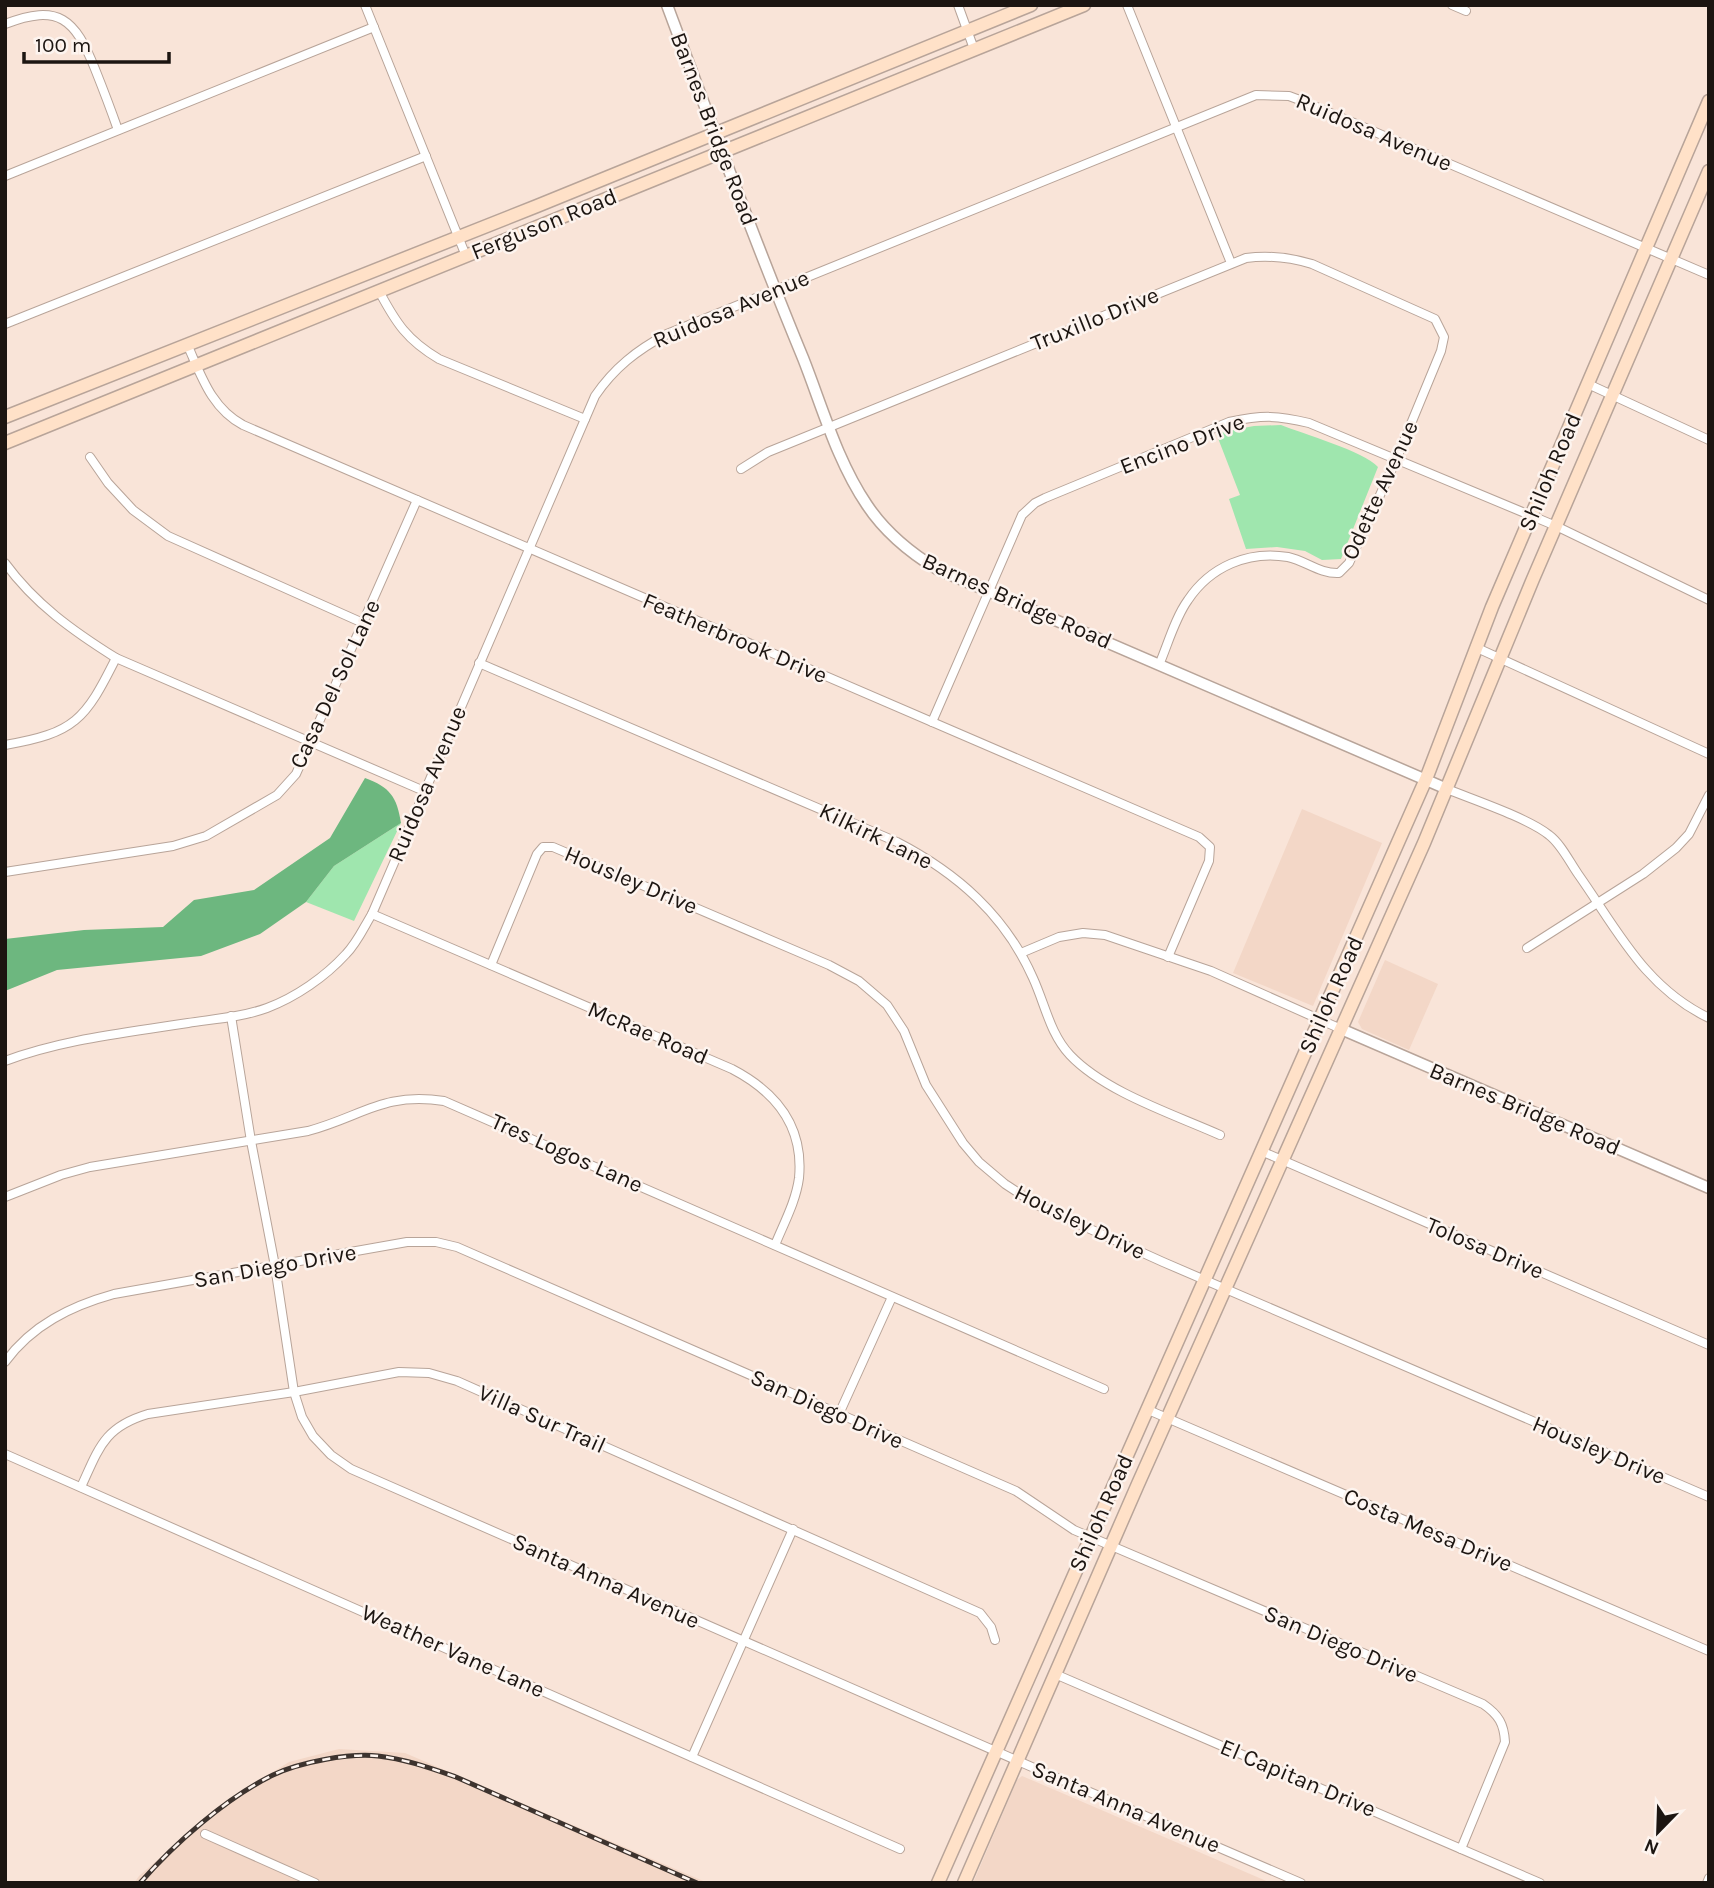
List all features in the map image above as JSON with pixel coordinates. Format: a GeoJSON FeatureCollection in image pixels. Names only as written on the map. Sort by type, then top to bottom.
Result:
{"type":"FeatureCollection","features":[{"type":"Feature","properties":{"kind":"main road","name":"Ferguson Road"},"geometry":{"type":"LineString","coordinates":[[5,417],[716,134],[1031,5]]}},
{"type":"Feature","properties":{"kind":"main road","name":"Ferguson Road"},"geometry":{"type":"LineString","coordinates":[[5,443],[1084,5]]}},
{"type":"Feature","properties":{"kind":"main road","name":"Shiloh Road"},"geometry":{"type":"LineString","coordinates":[[938,1883],[1426,779],[1475,647],[1709,101]]}},
{"type":"Feature","properties":{"kind":"main road","name":"Shiloh Road"},"geometry":{"type":"LineString","coordinates":[[964,1883],[1167,1418],[1447,789],[1556,526],[1709,171]]}},
{"type":"Feature","properties":{"kind":"street"},"geometry":{"type":"LineString","coordinates":[[365,5],[466,256]]}},
{"type":"Feature","properties":{"kind":"street","name":"Barnes Bridge Road"},"geometry":{"type":"LineString","coordinates":[[667,5],[774,290],[849,473],[866,504],[899,542],[937,569],[1447,789]]}},
{"type":"Feature","properties":{"kind":"street"},"geometry":{"type":"LineString","coordinates":[[957,5],[974,49]]}},
{"type":"Feature","properties":{"kind":"street"},"geometry":{"type":"LineString","coordinates":[[1127,5],[1231,263]]}},
{"type":"Feature","properties":{"kind":"street"},"geometry":{"type":"LineString","coordinates":[[1452,5],[1466,12]]}},
{"type":"Feature","properties":{"kind":"street"},"geometry":{"type":"LineString","coordinates":[[5,24],[24,16],[41,14],[60,18],[73,26],[83,40],[118,130]]}},
{"type":"Feature","properties":{"kind":"street"},"geometry":{"type":"LineString","coordinates":[[5,176],[374,27]]}},
{"type":"Feature","properties":{"kind":"street","name":"Ruidosa Avenue"},"geometry":{"type":"LineString","coordinates":[[5,1061],[72,1041],[266,1008],[324,975],[348,953],[372,914],[595,396],[607,378],[642,347],[667,334],[1256,95],[1289,96],[1709,275]]}},
{"type":"Feature","properties":{"kind":"street"},"geometry":{"type":"LineString","coordinates":[[5,324],[426,156]]}},
{"type":"Feature","properties":{"kind":"street","name":"Truxillo Drive"},"geometry":{"type":"LineString","coordinates":[[741,469],[768,452],[830,426],[1246,258],[1291,258],[1311,264],[1435,319],[1444,337]]}},
{"type":"Feature","properties":{"kind":"street"},"geometry":{"type":"LineString","coordinates":[[379,291],[397,325],[417,346],[439,359],[585,419]]}},
{"type":"Feature","properties":{"kind":"street","name":"Odette Avenue"},"geometry":{"type":"LineString","coordinates":[[1159,665],[1186,601],[1207,577],[1225,565],[1246,559],[1285,557],[1305,562],[1326,573],[1339,573],[1349,563],[1396,460],[1441,351],[1444,337]]}},
{"type":"Feature","properties":{"kind":"street","name":"Featherbrook Drive"},"geometry":{"type":"LineString","coordinates":[[187,344],[214,401],[231,419],[1199,837],[1210,847],[1209,861],[1168,957]]}},
{"type":"Feature","properties":{"kind":"street"},"geometry":{"type":"LineString","coordinates":[[1588,384],[1709,440]]}},
{"type":"Feature","properties":{"kind":"street","name":"Encino Drive"},"geometry":{"type":"LineString","coordinates":[[932,722],[1022,515],[1035,503],[1229,422],[1253,417],[1281,416],[1309,424],[1556,526],[1709,600]]}},
{"type":"Feature","properties":{"kind":"street"},"geometry":{"type":"LineString","coordinates":[[90,457],[108,483],[133,510],[168,536],[363,623]]}},
{"type":"Feature","properties":{"kind":"street","name":"Casa Del Sol Lane"},"geometry":{"type":"LineString","coordinates":[[5,872],[173,846],[206,836],[277,795],[296,774],[417,500]]}},
{"type":"Feature","properties":{"kind":"street"},"geometry":{"type":"LineString","coordinates":[[5,563],[20,583],[49,611],[79,635],[116,658],[424,791]]}},
{"type":"Feature","properties":{"kind":"street"},"geometry":{"type":"LineString","coordinates":[[1475,647],[1709,754]]}},
{"type":"Feature","properties":{"kind":"street"},"geometry":{"type":"LineString","coordinates":[[5,745],[53,735],[72,726],[93,701],[116,658]]}},
{"type":"Feature","properties":{"kind":"street","name":"Kilkirk Lane"},"geometry":{"type":"LineString","coordinates":[[479,663],[923,855],[968,888],[992,914],[1021,953],[1056,1036],[1069,1054],[1083,1067],[1116,1088],[1220,1135]]}},
{"type":"Feature","properties":{"kind":"street"},"geometry":{"type":"LineString","coordinates":[[1447,789],[1535,826],[1551,836],[1599,903],[1631,955],[1652,979],[1680,1001],[1709,1018]]}},
{"type":"Feature","properties":{"kind":"street"},"geometry":{"type":"LineString","coordinates":[[1527,948],[1599,903],[1676,848],[1689,834],[1709,795]]}},
{"type":"Feature","properties":{"kind":"street","name":"Housley Drive"},"geometry":{"type":"LineString","coordinates":[[491,965],[537,855],[543,847],[553,847],[829,965],[859,981],[887,1004],[900,1023],[926,1085],[949,1123],[979,1162],[1005,1184],[1037,1205],[1203,1280],[1709,1497]]}},
{"type":"Feature","properties":{"kind":"street","name":"McRae Road"},"geometry":{"type":"LineString","coordinates":[[372,914],[732,1069],[768,1092],[789,1121],[799,1159],[799,1179],[792,1205],[775,1245]]}},
{"type":"Feature","properties":{"kind":"street"},"geometry":{"type":"LineString","coordinates":[[1021,953],[1059,937],[1083,933],[1105,935],[1212,971],[1341,1029]]}},
{"type":"Feature","properties":{"kind":"street","name":"Santa Anna Avenue"},"geometry":{"type":"LineString","coordinates":[[231,1016],[294,1392],[302,1417],[313,1436],[331,1455],[351,1469],[1301,1883]]}},
{"type":"Feature","properties":{"kind":"street","name":"Barnes Bridge Road"},"geometry":{"type":"LineString","coordinates":[[1341,1029],[1709,1188]]}},
{"type":"Feature","properties":{"kind":"street","name":"Tres Logos Lane"},"geometry":{"type":"LineString","coordinates":[[5,1197],[61,1175],[90,1167],[316,1129],[380,1103],[422,1098],[444,1101],[1104,1389]]}},
{"type":"Feature","properties":{"kind":"street","name":"Tolosa Drive"},"geometry":{"type":"LineString","coordinates":[[1261,1151],[1709,1345]]}},
{"type":"Feature","properties":{"kind":"street","name":"San Diego Drive"},"geometry":{"type":"LineString","coordinates":[[5,1362],[15,1348],[59,1314],[84,1302],[114,1294],[407,1242],[436,1242],[457,1247],[1016,1492],[1091,1537],[1470,1699],[1495,1713],[1504,1727],[1506,1742],[1461,1849]]}},
{"type":"Feature","properties":{"kind":"street"},"geometry":{"type":"LineString","coordinates":[[839,1415],[892,1297]]}},
{"type":"Feature","properties":{"kind":"street","name":"Villa Sur Trail"},"geometry":{"type":"LineString","coordinates":[[82,1487],[98,1450],[109,1434],[126,1420],[399,1372],[429,1373],[457,1381],[980,1613],[991,1626],[995,1640]]}},
{"type":"Feature","properties":{"kind":"street","name":"Costa Mesa Drive"},"geometry":{"type":"LineString","coordinates":[[1146,1409],[1709,1651]]}},
{"type":"Feature","properties":{"kind":"street","name":"Weather Vane Lane"},"geometry":{"type":"LineString","coordinates":[[5,1454],[900,1849]]}},
{"type":"Feature","properties":{"kind":"street"},"geometry":{"type":"LineString","coordinates":[[692,1757],[793,1529]]}},
{"type":"Feature","properties":{"kind":"street","name":"El Capitan Drive"},"geometry":{"type":"LineString","coordinates":[[1055,1674],[1540,1883]]}},
{"type":"Feature","properties":{"kind":"street"},"geometry":{"type":"LineString","coordinates":[[205,1834],[306,1881],[316,1883]]}},
{"type":"Feature","properties":{"kind":"street"},"geometry":{"type":"LineString","coordinates":[[1707,1883],[1709,1878]]}},
{"type":"Feature","properties":{"kind":"shaded area"},"geometry":{"type":"Polygon","coordinates":[[[1302,809],[1382,843],[1313,1006],[1233,973],[1302,809]]]}},
{"type":"Feature","properties":{"kind":"shaded area"},"geometry":{"type":"Polygon","coordinates":[[[1385,960],[1438,984],[1409,1050],[1362,1029],[1358,1022],[1385,960]]]}},
{"type":"Feature","properties":{"kind":"shaded area"},"geometry":{"type":"Polygon","coordinates":[[[339,1749],[405,1753],[708,1883],[134,1883],[222,1804],[289,1762],[339,1749]]]}},
{"type":"Feature","properties":{"kind":"shaded area"},"geometry":{"type":"Polygon","coordinates":[[[1022,1776],[1271,1883],[973,1883],[1017,1780],[1022,1776]]]}},
{"type":"Feature","properties":{"kind":"green space"},"geometry":{"type":"Polygon","coordinates":[[[1281,425],[1347,449],[1378,467],[1341,559],[1322,560],[1305,551],[1277,547],[1246,549],[1229,499],[1240,495],[1216,433],[1254,426],[1281,425]]]}},
{"type":"Feature","properties":{"kind":"green space"},"geometry":{"type":"Polygon","coordinates":[[[365,778],[381,785],[391,794],[401,823],[334,866],[306,902],[260,934],[201,956],[57,970],[5,991],[5,939],[84,930],[163,927],[194,900],[254,890],[330,838],[365,778]]]}},
{"type":"Feature","properties":{"kind":"green space"},"geometry":{"type":"Polygon","coordinates":[[[401,823],[354,921],[306,902],[334,866],[401,823]]]}},
{"type":"Feature","properties":{"kind":"railway"},"geometry":{"type":"LineString","coordinates":[[140,1883],[169,1852],[202,1823],[255,1785],[284,1770],[310,1762],[366,1755],[388,1757],[456,1777],[697,1883]]}}]}
